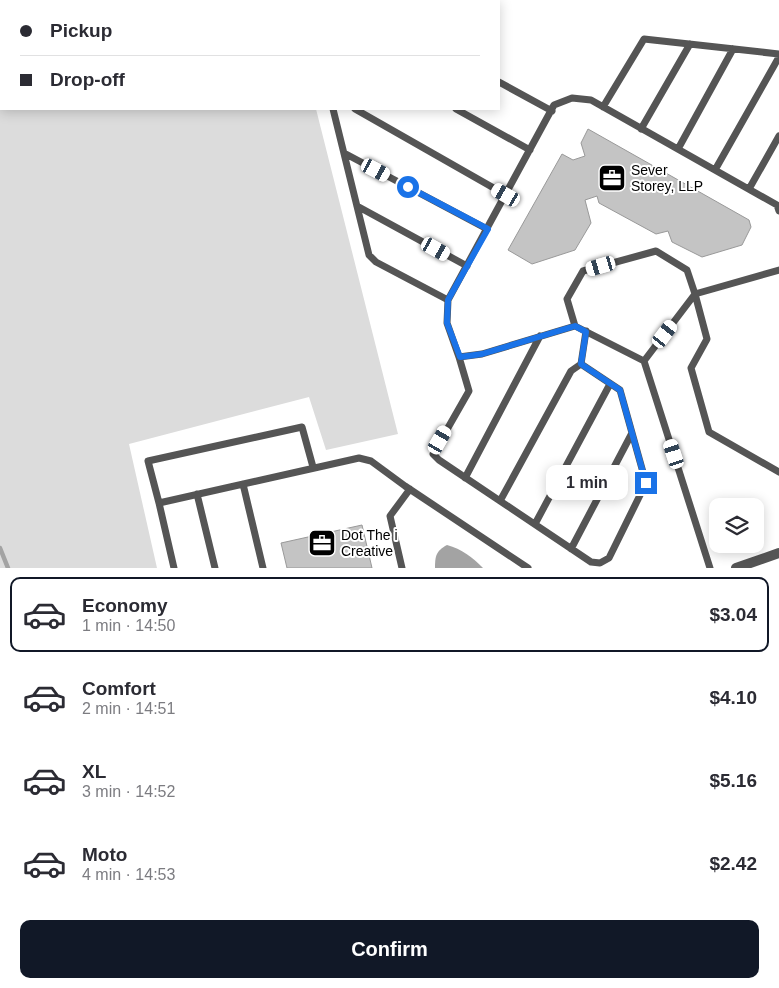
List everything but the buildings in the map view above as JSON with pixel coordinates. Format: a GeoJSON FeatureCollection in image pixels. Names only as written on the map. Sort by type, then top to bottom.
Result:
{"type":"FeatureCollection","features":[{"type":"Feature","properties":{"kind":"street"},"geometry":{"type":"LineString","coordinates":[[736,568],[779,554]]}},
{"type":"Feature","properties":{"kind":"lane"},"geometry":{"type":"LineString","coordinates":[[603,107],[644,39],[779,56],[715,170]]}},
{"type":"Feature","properties":{"kind":"lane"},"geometry":{"type":"LineString","coordinates":[[641,128],[690,44]]}},
{"type":"Feature","properties":{"kind":"lane"},"geometry":{"type":"LineString","coordinates":[[678,149],[734,49]]}},
{"type":"Feature","properties":{"kind":"lane"},"geometry":{"type":"LineString","coordinates":[[500,83],[552,111]]}},
{"type":"Feature","properties":{"kind":"lane"},"geometry":{"type":"LineString","coordinates":[[581,364],[620,390],[646,483],[609,558],[600,563],[591,562],[465,478],[433,454],[469,391],[460,357],[447,323],[448,300],[554,105],[572,98],[591,100],[750,189],[777,205],[779,211]]}},
{"type":"Feature","properties":{"kind":"lane"},"geometry":{"type":"LineString","coordinates":[[333,110],[369,255],[376,262],[448,300]]}},
{"type":"Feature","properties":{"kind":"lane"},"geometry":{"type":"LineString","coordinates":[[357,110],[506,195]]}},
{"type":"Feature","properties":{"kind":"lane"},"geometry":{"type":"LineString","coordinates":[[458,110],[530,150]]}},
{"type":"Feature","properties":{"kind":"lane"},"geometry":{"type":"LineString","coordinates":[[750,189],[779,136]]}},
{"type":"Feature","properties":{"kind":"lane"},"geometry":{"type":"LineString","coordinates":[[344,153],[488,229]]}},
{"type":"Feature","properties":{"kind":"lane"},"geometry":{"type":"LineString","coordinates":[[357,206],[467,266]]}},
{"type":"Feature","properties":{"kind":"lane"},"geometry":{"type":"LineString","coordinates":[[575,326],[567,299],[583,271],[656,251],[687,270],[708,340],[691,368],[709,432],[779,472]]}},
{"type":"Feature","properties":{"kind":"lane"},"geometry":{"type":"LineString","coordinates":[[644,361],[695,294],[779,270]]}},
{"type":"Feature","properties":{"kind":"lane"},"geometry":{"type":"LineString","coordinates":[[460,357],[482,354],[575,326],[644,361],[710,568]]}},
{"type":"Feature","properties":{"kind":"lane"},"geometry":{"type":"LineString","coordinates":[[500,501],[571,371],[581,364],[586,332]]}},
{"type":"Feature","properties":{"kind":"lane"},"geometry":{"type":"LineString","coordinates":[[465,478],[540,336]]}},
{"type":"Feature","properties":{"kind":"lane"},"geometry":{"type":"LineString","coordinates":[[535,524],[610,384]]}},
{"type":"Feature","properties":{"kind":"lane"},"geometry":{"type":"LineString","coordinates":[[174,568],[148,461],[302,427],[313,468]]}},
{"type":"Feature","properties":{"kind":"lane"},"geometry":{"type":"LineString","coordinates":[[571,548],[632,433]]}},
{"type":"Feature","properties":{"kind":"lane"},"geometry":{"type":"LineString","coordinates":[[159,503],[359,458],[371,461],[528,568]]}},
{"type":"Feature","properties":{"kind":"lane"},"geometry":{"type":"LineString","coordinates":[[243,484],[263,568]]}},
{"type":"Feature","properties":{"kind":"lane"},"geometry":{"type":"LineString","coordinates":[[402,568],[390,516],[410,489]]}},
{"type":"Feature","properties":{"kind":"lane"},"geometry":{"type":"LineString","coordinates":[[197,494],[215,568]]}},
{"type":"Feature","properties":{"kind":"shaded area"},"geometry":{"type":"Polygon","coordinates":[[[0,110],[316,110],[398,434],[326,450],[309,397],[129,444],[157,568],[0,568],[0,110]]]}},
{"type":"Feature","properties":{"kind":"shaded area"},"geometry":{"type":"Polygon","coordinates":[[[447,545],[467,554],[483,568],[435,568],[437,554],[440,549],[447,545]]]}},
{"type":"Feature","properties":{"kind":"waterway"},"geometry":{"type":"LineString","coordinates":[[0,548],[8,568]]}},
{"type":"Feature","properties":{"kind":"place","name":"Sever Storey, LLP"},"geometry":{"type":"Point","coordinates":[612,178]}},
{"type":"Feature","properties":{"kind":"place","name":"Dot The i Creative"},"geometry":{"type":"Point","coordinates":[322,543]}},
{"type":"Feature","properties":{"kind":"route"},"geometry":{"type":"LineString","coordinates":[[408,187],[488,229],[448,300],[447,323],[460,357],[482,354],[575,326],[586,332],[581,364],[620,390],[646,483]]}}]}
